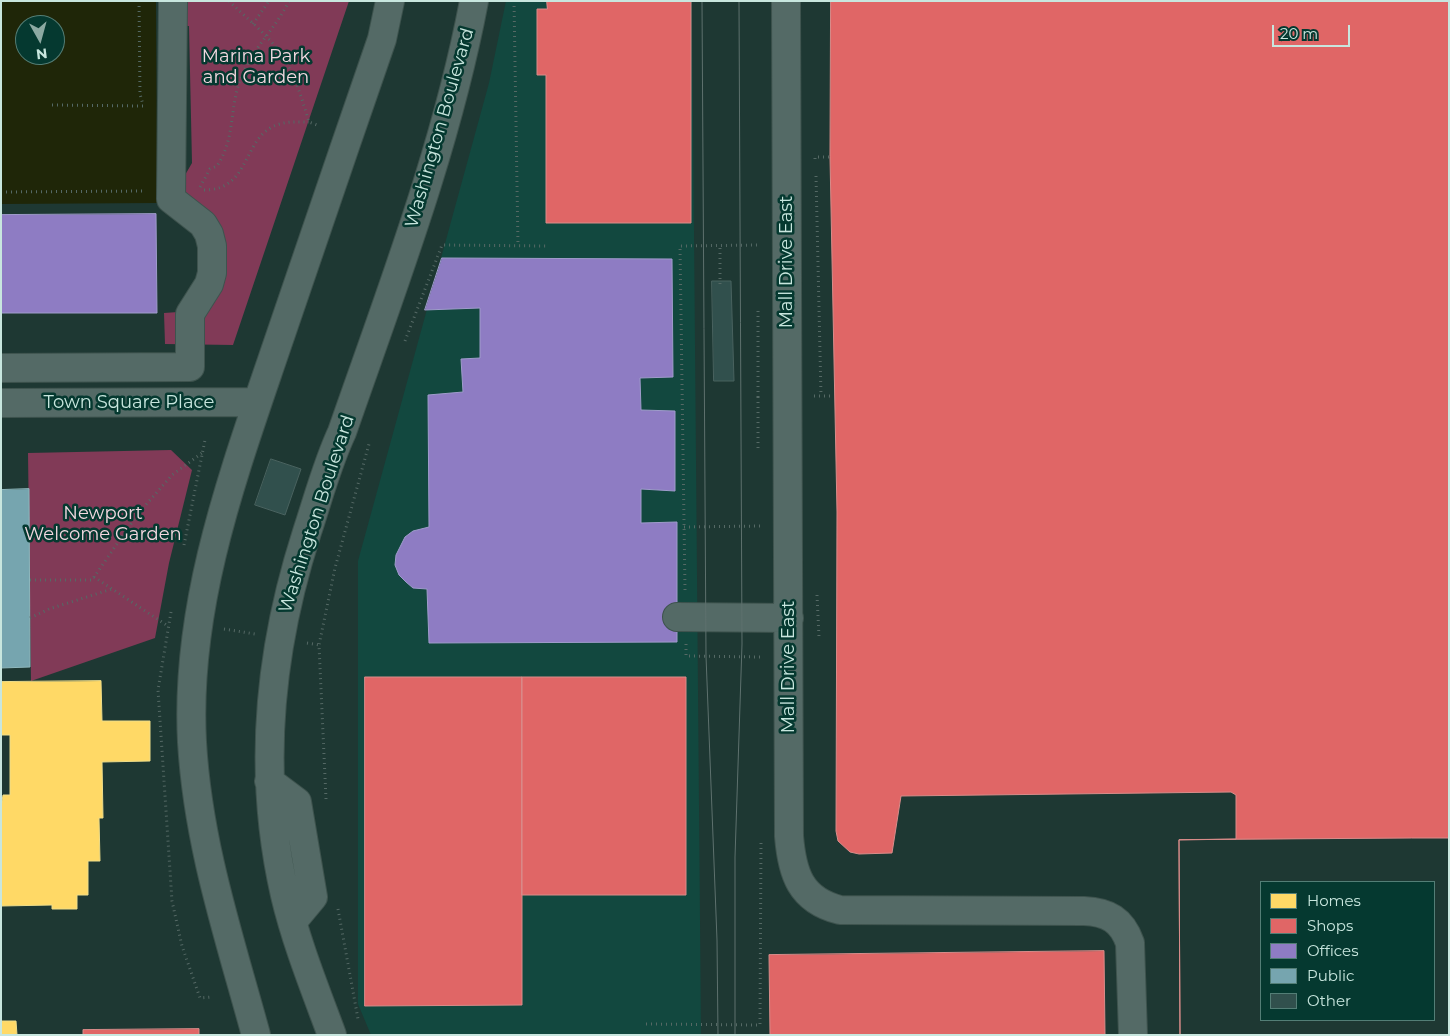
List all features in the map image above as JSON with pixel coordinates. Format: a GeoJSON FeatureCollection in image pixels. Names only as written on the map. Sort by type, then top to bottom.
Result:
{"type":"FeatureCollection","features":[{"type":"Feature","properties":{"kind":"street"},"geometry":{"type":"LineString","coordinates":[[1,368],[190,367],[190,314],[209,284],[212,273],[212,252],[209,234],[203,224],[171,199],[173,1]]}},
{"type":"Feature","properties":{"kind":"street"},"geometry":{"type":"LineString","coordinates":[[256,1035],[207,858],[195,785],[191,717],[194,644],[201,596],[212,550],[257,402],[382,39],[390,1]]}},
{"type":"Feature","properties":{"kind":"street","name":"Washington Boulevard"},"geometry":{"type":"LineString","coordinates":[[332,1035],[292,922],[277,852],[269,781],[272,682],[281,623],[290,587],[334,450],[408,243],[460,70],[474,1]]}},
{"type":"Feature","properties":{"kind":"street","name":"Mall Drive East"},"geometry":{"type":"LineString","coordinates":[[786,1],[789,836],[792,865],[805,890],[815,900],[840,910],[1084,911],[1109,916],[1119,922],[1126,931],[1130,943],[1133,1035]]}},
{"type":"Feature","properties":{"kind":"street","name":"Town Square Place"},"geometry":{"type":"LineString","coordinates":[[1,403],[257,402]]}},
{"type":"Feature","properties":{"kind":"street"},"geometry":{"type":"LineString","coordinates":[[681,617],[789,618]]}},
{"type":"Feature","properties":{"kind":"path"},"geometry":{"type":"LineString","coordinates":[[139,1],[140,94],[145,112]]}},
{"type":"Feature","properties":{"kind":"path"},"geometry":{"type":"LineString","coordinates":[[228,1],[266,37],[286,62],[298,88],[309,122]]}},
{"type":"Feature","properties":{"kind":"path"},"geometry":{"type":"LineString","coordinates":[[253,24],[269,1]]}},
{"type":"Feature","properties":{"kind":"path"},"geometry":{"type":"LineString","coordinates":[[289,1],[284,13],[253,54],[236,89],[226,149],[217,166],[210,169],[199,190],[215,190],[231,182],[239,174],[262,136],[273,126],[284,122],[309,122],[317,125]]}},
{"type":"Feature","properties":{"kind":"path"},"geometry":{"type":"LineString","coordinates":[[514,1],[518,246]]}},
{"type":"Feature","properties":{"kind":"path"},"geometry":{"type":"LineString","coordinates":[[52,105],[143,106]]}},
{"type":"Feature","properties":{"kind":"path"},"geometry":{"type":"LineString","coordinates":[[815,165],[815,157],[830,157]]}},
{"type":"Feature","properties":{"kind":"path"},"geometry":{"type":"LineString","coordinates":[[816,173],[821,396]]}},
{"type":"Feature","properties":{"kind":"path"},"geometry":{"type":"LineString","coordinates":[[1,192],[146,191],[146,182]]}},
{"type":"Feature","properties":{"kind":"path"},"geometry":{"type":"LineString","coordinates":[[761,650],[762,658],[686,656],[681,617],[684,526],[680,246],[758,245],[767,242]]}},
{"type":"Feature","properties":{"kind":"path"},"geometry":{"type":"LineString","coordinates":[[720,245],[720,284]]}},
{"type":"Feature","properties":{"kind":"path"},"geometry":{"type":"LineString","coordinates":[[404,345],[442,246],[546,246]]}},
{"type":"Feature","properties":{"kind":"path"},"geometry":{"type":"LineString","coordinates":[[812,396],[834,396]]}},
{"type":"Feature","properties":{"kind":"path"},"geometry":{"type":"LineString","coordinates":[[758,397],[758,452]]}},
{"type":"Feature","properties":{"kind":"path"},"geometry":{"type":"LineString","coordinates":[[326,800],[319,645],[335,568],[369,440]]}},
{"type":"Feature","properties":{"kind":"path"},"geometry":{"type":"LineString","coordinates":[[30,580],[92,580],[137,515],[172,475],[202,452]]}},
{"type":"Feature","properties":{"kind":"path"},"geometry":{"type":"LineString","coordinates":[[684,526],[760,527],[760,518]]}},
{"type":"Feature","properties":{"kind":"path"},"geometry":{"type":"LineString","coordinates":[[94,577],[168,626]]}},
{"type":"Feature","properties":{"kind":"path"},"geometry":{"type":"LineString","coordinates":[[30,618],[49,609],[112,589]]}},
{"type":"Feature","properties":{"kind":"path"},"geometry":{"type":"LineString","coordinates":[[218,628],[258,635]]}},
{"type":"Feature","properties":{"kind":"path"},"geometry":{"type":"LineString","coordinates":[[302,642],[319,645]]}},
{"type":"Feature","properties":{"kind":"path"},"geometry":{"type":"LineString","coordinates":[[646,1024],[760,1025],[761,840]]}},
{"type":"Feature","properties":{"kind":"path"},"geometry":{"type":"LineString","coordinates":[[337,907],[358,1020]]}},
{"type":"Feature","properties":{"kind":"shaded area"},"geometry":{"type":"Polygon","coordinates":[[[1,1],[156,1],[157,203],[1,204],[1,1]]]}},
{"type":"Feature","properties":{"kind":"shaded area"},"geometry":{"type":"Polygon","coordinates":[[[506,1],[692,1],[701,1035],[371,1035],[358,1004],[358,561],[489,83],[506,1]]]}},
{"type":"Feature","properties":{"kind":"green space","name":"Marina Park and Garden"},"geometry":{"type":"Polygon","coordinates":[[[180,1],[349,1],[233,345],[165,344],[164,313],[178,312],[199,284],[204,249],[174,194],[192,163],[189,26],[181,26],[180,1]]]}},
{"type":"Feature","properties":{"kind":"green space","name":"Newport Welcome Garden"},"geometry":{"type":"Polygon","coordinates":[[[171,450],[192,470],[169,563],[155,638],[31,681],[28,453],[171,450]]]}},
{"type":"Feature","properties":{"kind":"building: Homes"},"geometry":{"type":"Polygon","coordinates":[[[101,681],[102,721],[150,721],[150,761],[102,762],[103,818],[99,818],[100,861],[88,861],[88,895],[77,895],[77,909],[52,909],[52,905],[1,906],[1,807],[3,795],[10,795],[10,735],[1,735],[1,682],[101,681]]]}},
{"type":"Feature","properties":{"kind":"building: Homes"},"geometry":{"type":"Polygon","coordinates":[[[1,1021],[16,1021],[17,1035],[1,1035],[1,1021]]]}},
{"type":"Feature","properties":{"kind":"building: Shops"},"geometry":{"type":"Polygon","coordinates":[[[547,1],[691,1],[691,223],[546,223],[546,75],[537,75],[537,9],[547,9],[547,1]]]}},
{"type":"Feature","properties":{"kind":"building: Shops"},"geometry":{"type":"Polygon","coordinates":[[[831,1],[1449,1],[1449,1035],[1180,1035],[1179,840],[1236,839],[1236,795],[1231,792],[901,796],[892,853],[859,854],[850,852],[838,841],[836,831],[837,512],[830,157],[831,1]]]}},
{"type":"Feature","properties":{"kind":"building: Shops"},"geometry":{"type":"Polygon","coordinates":[[[365,677],[522,677],[522,1005],[365,1006],[365,677]]]}},
{"type":"Feature","properties":{"kind":"building: Shops"},"geometry":{"type":"Polygon","coordinates":[[[522,677],[686,677],[686,895],[522,895],[522,677]]]}},
{"type":"Feature","properties":{"kind":"building: Shops"},"geometry":{"type":"Polygon","coordinates":[[[1449,838],[1449,1035],[1180,1035],[1179,840],[1449,838]]]}},
{"type":"Feature","properties":{"kind":"building: Shops"},"geometry":{"type":"Polygon","coordinates":[[[1104,951],[1105,1035],[770,1035],[769,955],[1104,951]]]}},
{"type":"Feature","properties":{"kind":"building: Shops"},"geometry":{"type":"Polygon","coordinates":[[[199,1029],[199,1035],[83,1035],[83,1030],[199,1029]]]}},
{"type":"Feature","properties":{"kind":"building: Offices"},"geometry":{"type":"Polygon","coordinates":[[[156,214],[157,313],[1,313],[1,215],[156,214]]]}},
{"type":"Feature","properties":{"kind":"building: Offices"},"geometry":{"type":"Polygon","coordinates":[[[442,258],[672,259],[673,377],[640,378],[641,410],[675,411],[675,491],[641,489],[641,523],[677,522],[677,642],[429,643],[427,589],[413,588],[399,575],[395,565],[396,555],[405,537],[413,531],[429,527],[428,395],[463,392],[461,359],[480,358],[480,308],[425,310],[442,258]]]}},
{"type":"Feature","properties":{"kind":"building: Public"},"geometry":{"type":"Polygon","coordinates":[[[29,489],[30,667],[1,668],[1,490],[29,489]]]}},
{"type":"Feature","properties":{"kind":"building: Other"},"geometry":{"type":"Polygon","coordinates":[[[712,281],[731,281],[734,381],[714,381],[712,281]]]}},
{"type":"Feature","properties":{"kind":"building: Other"},"geometry":{"type":"Polygon","coordinates":[[[271,459],[301,469],[285,515],[255,505],[271,459]]]}},
{"type":"Feature","properties":{"kind":"tram line"},"geometry":{"type":"LineString","coordinates":[[702,1],[706,656],[717,940],[718,1035]]}},
{"type":"Feature","properties":{"kind":"tram line"},"geometry":{"type":"LineString","coordinates":[[735,1035],[735,857],[742,644],[739,1]]}}]}
